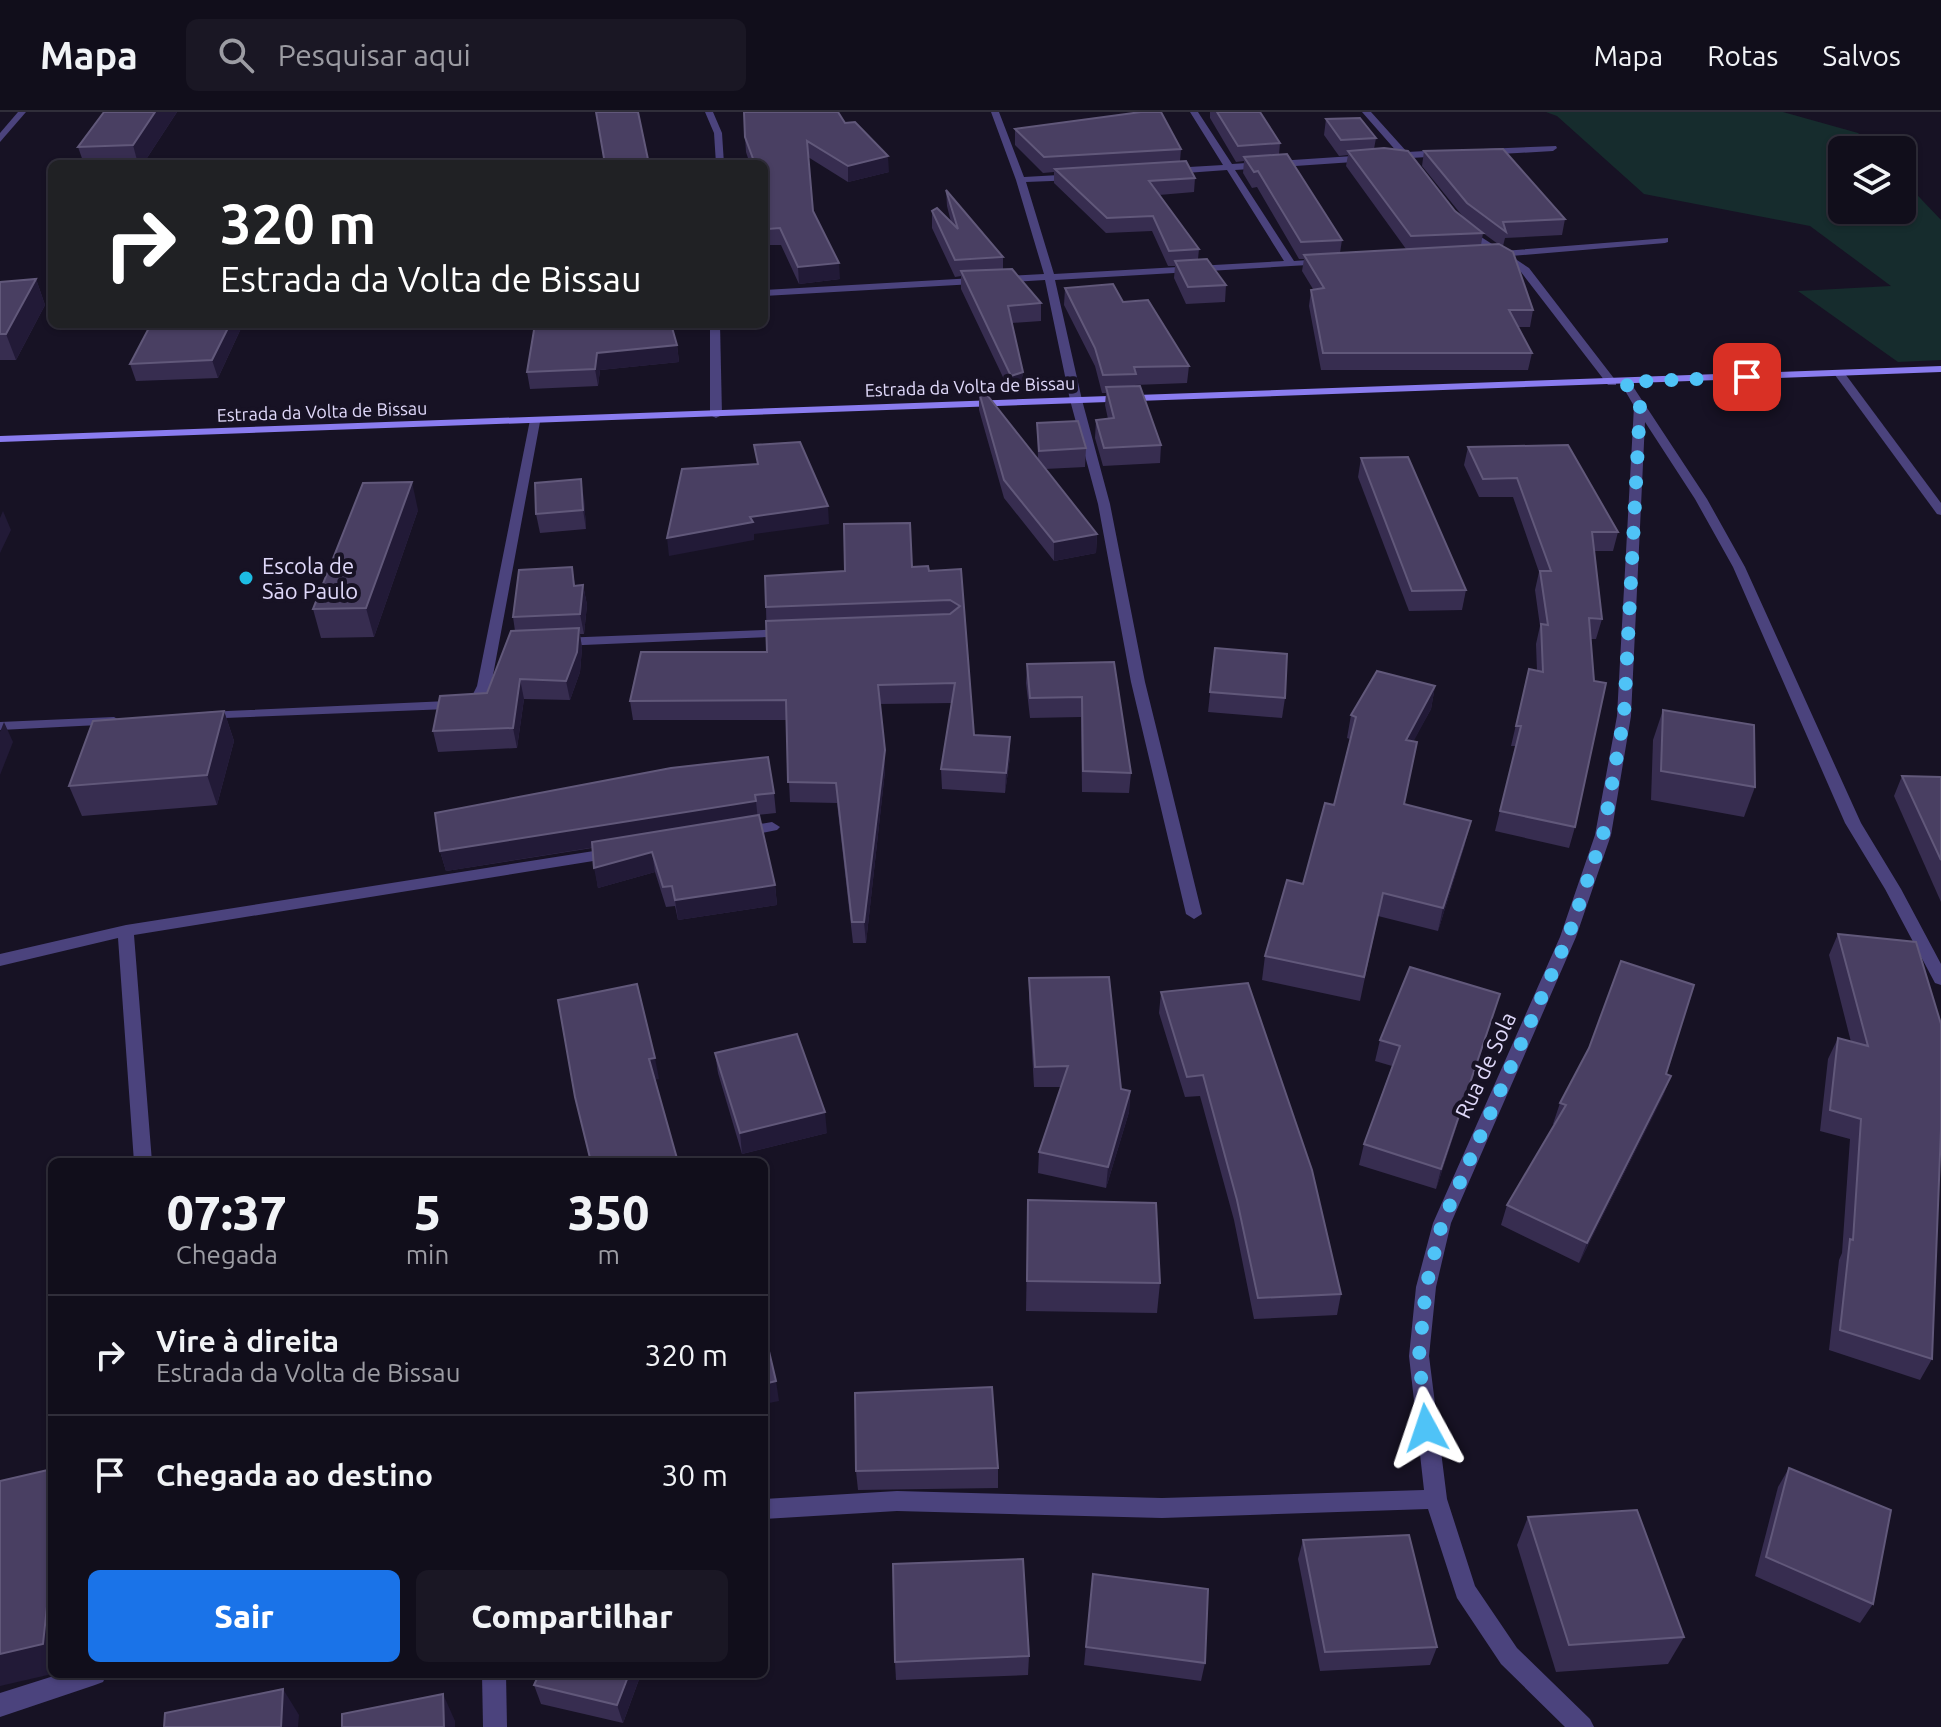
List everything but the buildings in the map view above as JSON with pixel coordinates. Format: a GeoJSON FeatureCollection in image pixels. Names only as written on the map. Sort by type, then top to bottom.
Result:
{"type":"FeatureCollection","features":[{"type":"Feature","properties":{"kind":"main road","name":"Estrada da Volta de Bissau"},"geometry":{"type":"LineString","coordinates":[[0,439],[1941,369]]}},
{"type":"Feature","properties":{"kind":"street"},"geometry":{"type":"LineString","coordinates":[[0,139],[22,112]]}},
{"type":"Feature","properties":{"kind":"street"},"geometry":{"type":"LineString","coordinates":[[709,112],[718,133],[720,160]]}},
{"type":"Feature","properties":{"kind":"street"},"geometry":{"type":"LineString","coordinates":[[995,112],[1021,180],[1050,278],[1076,400],[1104,504],[1138,682],[1194,914]]}},
{"type":"Feature","properties":{"kind":"street"},"geometry":{"type":"LineString","coordinates":[[1194,112],[1291,264]]}},
{"type":"Feature","properties":{"kind":"street"},"geometry":{"type":"LineString","coordinates":[[1366,112],[1408,160]]}},
{"type":"Feature","properties":{"kind":"street"},"geometry":{"type":"LineString","coordinates":[[1465,152],[1553,148]]}},
{"type":"Feature","properties":{"kind":"street"},"geometry":{"type":"LineString","coordinates":[[1155,172],[1408,160],[1450,153]]}},
{"type":"Feature","properties":{"kind":"street"},"geometry":{"type":"LineString","coordinates":[[1021,180],[1096,176]]}},
{"type":"Feature","properties":{"kind":"street"},"geometry":{"type":"LineString","coordinates":[[1457,224],[1475,240],[1503,254],[1525,270],[1640,406],[1701,499],[1739,567],[1853,823],[1893,889],[1941,979]]}},
{"type":"Feature","properties":{"kind":"street"},"geometry":{"type":"LineString","coordinates":[[1487,255],[1665,240]]}},
{"type":"Feature","properties":{"kind":"street"},"geometry":{"type":"LineString","coordinates":[[768,293],[1328,262]]}},
{"type":"Feature","properties":{"kind":"street"},"geometry":{"type":"LineString","coordinates":[[715,328],[716,415]]}},
{"type":"Feature","properties":{"kind":"street"},"geometry":{"type":"LineString","coordinates":[[1839,373],[1941,511]]}},
{"type":"Feature","properties":{"kind":"street","name":"Rua de Sola"},"geometry":{"type":"LineString","coordinates":[[1582,1727],[1509,1656],[1465,1591],[1436,1499],[1419,1356],[1426,1287],[1442,1223],[1568,937],[1603,835],[1624,716],[1640,406]]}},
{"type":"Feature","properties":{"kind":"street"},"geometry":{"type":"LineString","coordinates":[[193,717],[448,705],[477,699],[484,686],[534,422]]}},
{"type":"Feature","properties":{"kind":"street"},"geometry":{"type":"LineString","coordinates":[[540,642],[808,632]]}},
{"type":"Feature","properties":{"kind":"street"},"geometry":{"type":"LineString","coordinates":[[492,644],[508,644]]}},
{"type":"Feature","properties":{"kind":"street"},"geometry":{"type":"LineString","coordinates":[[0,726],[129,720]]}},
{"type":"Feature","properties":{"kind":"street"},"geometry":{"type":"LineString","coordinates":[[725,835],[772,827]]}},
{"type":"Feature","properties":{"kind":"street"},"geometry":{"type":"LineString","coordinates":[[0,960],[126,931],[630,850]]}},
{"type":"Feature","properties":{"kind":"street"},"geometry":{"type":"LineString","coordinates":[[126,931],[143,1158]]}},
{"type":"Feature","properties":{"kind":"street"},"geometry":{"type":"LineString","coordinates":[[768,1509],[897,1501],[1162,1508],[1436,1499]]}},
{"type":"Feature","properties":{"kind":"street"},"geometry":{"type":"LineString","coordinates":[[0,1705],[83,1678]]}},
{"type":"Feature","properties":{"kind":"street"},"geometry":{"type":"LineString","coordinates":[[494,1678],[495,1727]]}},
{"type":"Feature","properties":{"kind":"green space"},"geometry":{"type":"Polygon","coordinates":[[[1546,112],[1783,112],[1858,133],[1861,136],[1828,136],[1828,224],[1916,224],[1916,194],[1941,220],[1941,360],[1898,362],[1798,291],[1891,286],[1810,226],[1644,194],[1557,116],[1546,112]]]}},
{"type":"Feature","properties":{"kind":"place","name":"Escola de São Paulo"},"geometry":{"type":"Point","coordinates":[246,578]}},
{"type":"Feature","properties":{"kind":"route"},"geometry":{"type":"LineString","coordinates":[[1426,1428],[1419,1356],[1426,1287],[1442,1223],[1568,937],[1603,835],[1612,790],[1624,716],[1626,618],[1640,406],[1625,382],[1747,377]]}}]}
